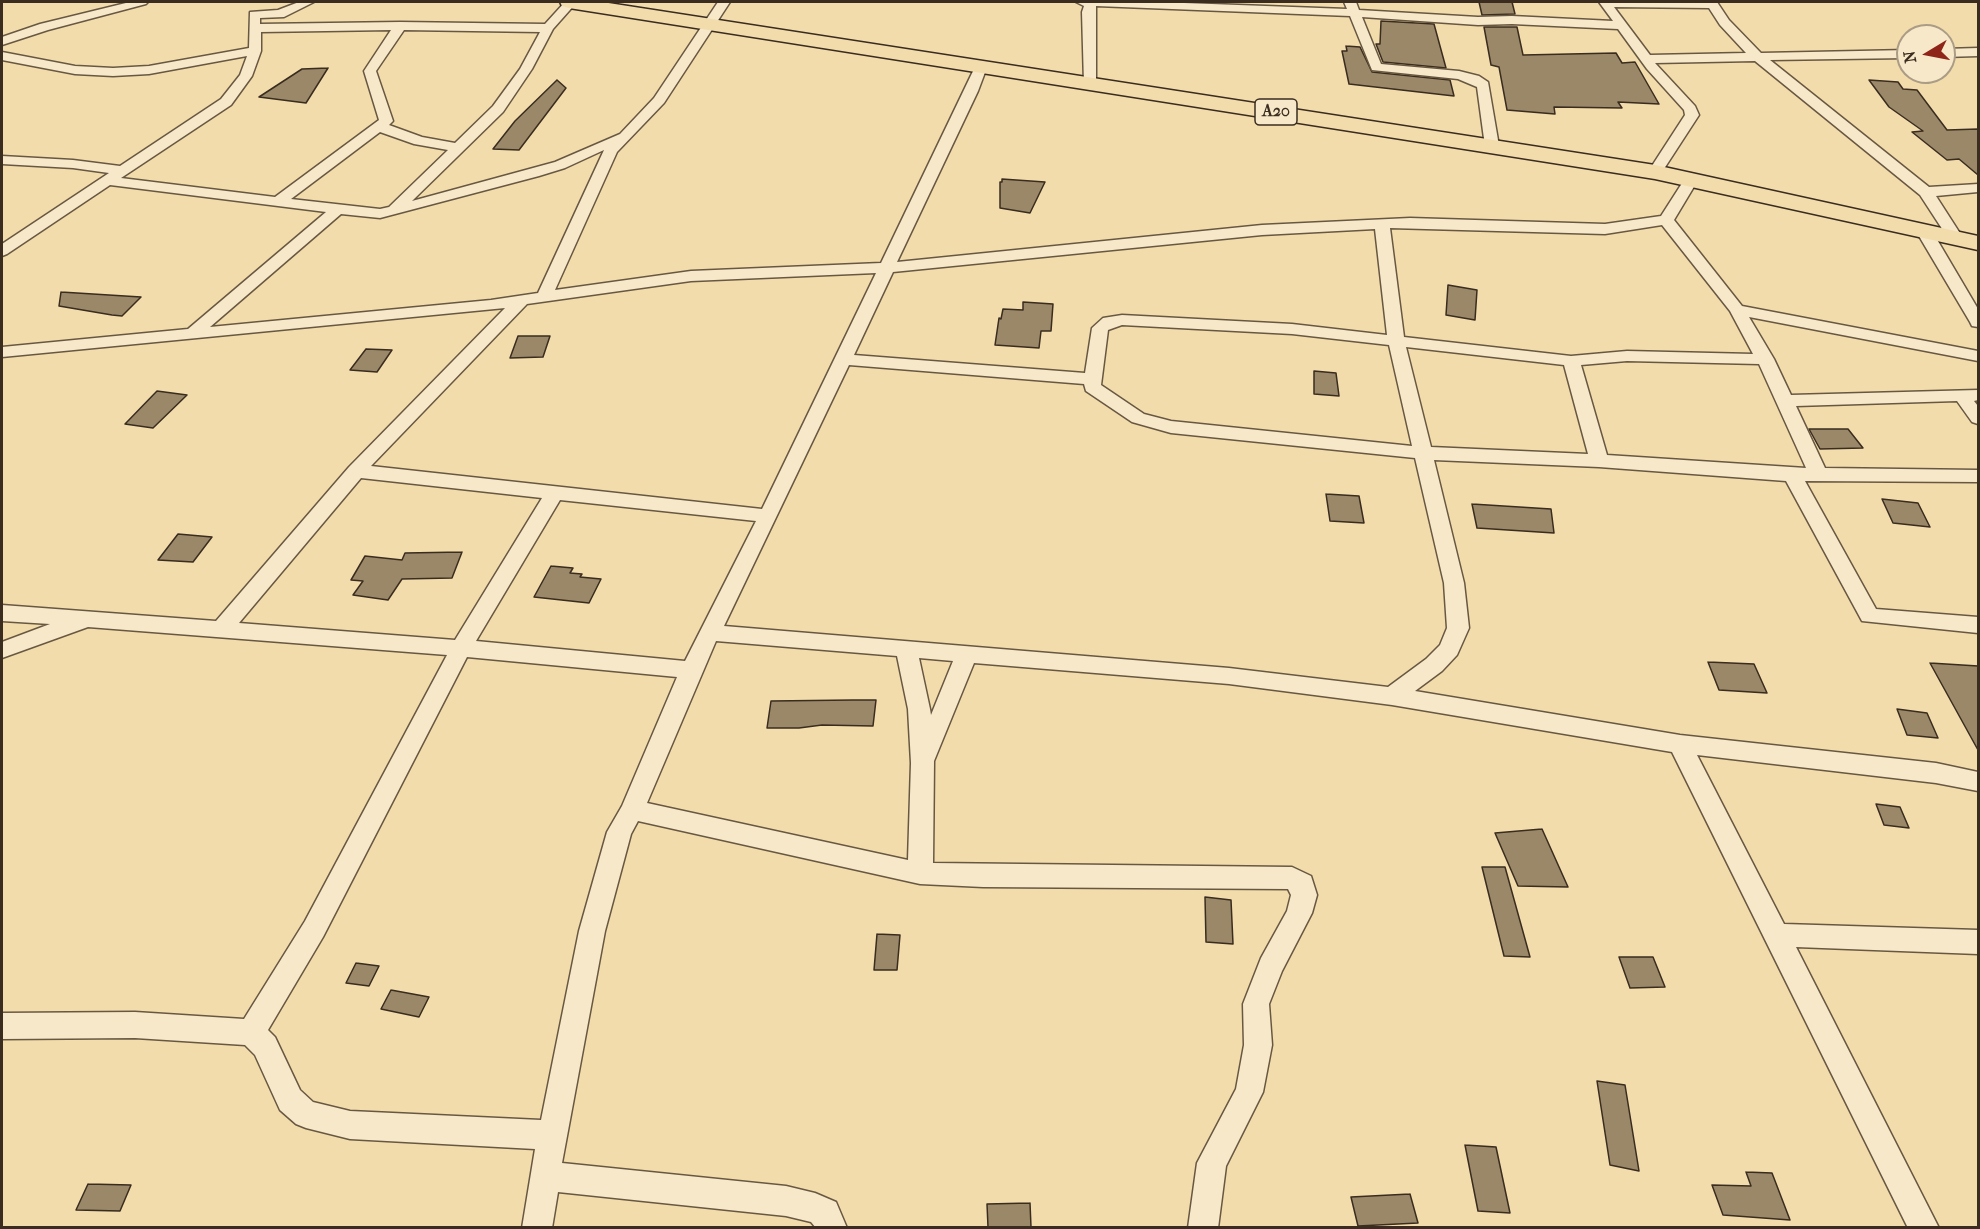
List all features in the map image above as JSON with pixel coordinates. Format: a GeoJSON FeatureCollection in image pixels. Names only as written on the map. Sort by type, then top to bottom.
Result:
{"type":"FeatureCollection","features":[{"type":"Feature","properties":{"kind":"main road","name":"A20"},"geometry":{"type":"LineString","coordinates":[[570,2],[1656,172],[1978,243]]}},
{"type":"Feature","properties":{"kind":"street"},"geometry":{"type":"LineString","coordinates":[[2,41],[54,24],[142,2]]}},
{"type":"Feature","properties":{"kind":"street"},"geometry":{"type":"LineString","coordinates":[[2,251],[226,102],[246,76],[255,51],[254,21],[262,2]]}},
{"type":"Feature","properties":{"kind":"street"},"geometry":{"type":"LineString","coordinates":[[254,21],[280,14],[308,2]]}},
{"type":"Feature","properties":{"kind":"street"},"geometry":{"type":"LineString","coordinates":[[391,212],[402,204],[498,109],[526,69],[548,28],[570,2]]}},
{"type":"Feature","properties":{"kind":"street"},"geometry":{"type":"LineString","coordinates":[[544,297],[612,151],[660,100],[708,23],[724,2]]}},
{"type":"Feature","properties":{"kind":"street"},"geometry":{"type":"LineString","coordinates":[[1090,84],[1088,2],[1352,7],[1478,21],[1512,20],[1620,26]]}},
{"type":"Feature","properties":{"kind":"street"},"geometry":{"type":"LineString","coordinates":[[1606,2],[1711,3],[1724,22],[1758,57],[1926,192],[1955,238]]}},
{"type":"Feature","properties":{"kind":"street"},"geometry":{"type":"LineString","coordinates":[[1606,2],[1620,26],[1692,115],[1656,172]]}},
{"type":"Feature","properties":{"kind":"street"},"geometry":{"type":"LineString","coordinates":[[1352,7],[1376,67],[1459,75],[1474,79],[1483,85],[1492,146]]}},
{"type":"Feature","properties":{"kind":"street"},"geometry":{"type":"LineString","coordinates":[[254,21],[548,28]]}},
{"type":"Feature","properties":{"kind":"street"},"geometry":{"type":"LineString","coordinates":[[279,201],[386,121],[370,71],[400,26]]}},
{"type":"Feature","properties":{"kind":"street"},"geometry":{"type":"LineString","coordinates":[[2,56],[75,70],[113,72],[149,70],[255,51]]}},
{"type":"Feature","properties":{"kind":"street"},"geometry":{"type":"LineString","coordinates":[[1956,53],[1978,52]]}},
{"type":"Feature","properties":{"kind":"street"},"geometry":{"type":"LineString","coordinates":[[1646,58],[1896,54]]}},
{"type":"Feature","properties":{"kind":"street"},"geometry":{"type":"LineString","coordinates":[[537,1227],[552,1135],[592,931],[620,832],[632,810],[691,670],[712,633],[981,67]]}},
{"type":"Feature","properties":{"kind":"street"},"geometry":{"type":"LineString","coordinates":[[380,127],[420,141],[459,148]]}},
{"type":"Feature","properties":{"kind":"street"},"geometry":{"type":"LineString","coordinates":[[110,181],[380,214],[560,165],[623,137]]}},
{"type":"Feature","properties":{"kind":"street"},"geometry":{"type":"LineString","coordinates":[[2,160],[73,164],[123,171]]}},
{"type":"Feature","properties":{"kind":"street"},"geometry":{"type":"LineString","coordinates":[[2,352],[521,301],[691,276],[886,268],[1262,230],[1410,223],[1605,229],[1666,220],[1691,180]]}},
{"type":"Feature","properties":{"kind":"street"},"geometry":{"type":"LineString","coordinates":[[1926,192],[1978,188]]}},
{"type":"Feature","properties":{"kind":"street"},"geometry":{"type":"LineString","coordinates":[[192,334],[338,209]]}},
{"type":"Feature","properties":{"kind":"street"},"geometry":{"type":"LineString","coordinates":[[1666,220],[1737,310],[1765,359],[1818,474]]}},
{"type":"Feature","properties":{"kind":"street"},"geometry":{"type":"LineString","coordinates":[[1382,224],[1396,341],[1454,583],[1458,628],[1449,649],[1434,665],[1392,696]]}},
{"type":"Feature","properties":{"kind":"street"},"geometry":{"type":"LineString","coordinates":[[1924,231],[1978,322]]}},
{"type":"Feature","properties":{"kind":"street"},"geometry":{"type":"LineString","coordinates":[[221,630],[356,471],[521,301]]}},
{"type":"Feature","properties":{"kind":"street"},"geometry":{"type":"LineString","coordinates":[[1737,310],[1978,356]]}},
{"type":"Feature","properties":{"kind":"street"},"geometry":{"type":"LineString","coordinates":[[1765,359],[1627,356],[1571,361],[1292,329],[1122,320],[1109,322],[1100,328],[1092,387],[1115,405],[1138,418],[1171,428],[1422,453],[1599,461],[1792,475],[1978,476]]}},
{"type":"Feature","properties":{"kind":"street"},"geometry":{"type":"LineString","coordinates":[[2,345],[42,348]]}},
{"type":"Feature","properties":{"kind":"street"},"geometry":{"type":"LineString","coordinates":[[843,359],[1093,379]]}},
{"type":"Feature","properties":{"kind":"street"},"geometry":{"type":"LineString","coordinates":[[1571,361],[1599,461]]}},
{"type":"Feature","properties":{"kind":"street"},"geometry":{"type":"LineString","coordinates":[[1785,401],[1970,396],[1978,418]]}},
{"type":"Feature","properties":{"kind":"street"},"geometry":{"type":"LineString","coordinates":[[356,471],[768,516]]}},
{"type":"Feature","properties":{"kind":"street"},"geometry":{"type":"LineString","coordinates":[[1792,475],[1869,616],[1978,625]]}},
{"type":"Feature","properties":{"kind":"street"},"geometry":{"type":"LineString","coordinates":[[251,1032],[314,930],[461,648],[555,492]]}},
{"type":"Feature","properties":{"kind":"street"},"geometry":{"type":"LineString","coordinates":[[2,613],[461,648],[691,670]]}},
{"type":"Feature","properties":{"kind":"street"},"geometry":{"type":"LineString","coordinates":[[2,650],[88,620]]}},
{"type":"Feature","properties":{"kind":"street"},"geometry":{"type":"LineString","coordinates":[[712,633],[1229,676],[1392,696],[1680,744],[1936,772],[1978,781]]}},
{"type":"Feature","properties":{"kind":"street"},"geometry":{"type":"LineString","coordinates":[[906,650],[919,709],[923,763],[920,873]]}},
{"type":"Feature","properties":{"kind":"street"},"geometry":{"type":"LineString","coordinates":[[923,763],[966,655]]}},
{"type":"Feature","properties":{"kind":"street"},"geometry":{"type":"LineString","coordinates":[[1680,744],[1924,1227]]}},
{"type":"Feature","properties":{"kind":"street"},"geometry":{"type":"LineString","coordinates":[[632,810],[920,873],[983,876],[1260,877],[1292,878],[1302,884],[1304,895],[1299,913],[1270,967],[1256,1004],[1258,1045],[1249,1092],[1212,1162],[1203,1227]]}},
{"type":"Feature","properties":{"kind":"street"},"geometry":{"type":"LineString","coordinates":[[1777,935],[1978,942]]}},
{"type":"Feature","properties":{"kind":"street"},"geometry":{"type":"LineString","coordinates":[[2,1026],[135,1024],[251,1032],[265,1046],[290,1100],[306,1114],[350,1125],[552,1135]]}},
{"type":"Feature","properties":{"kind":"street"},"geometry":{"type":"LineString","coordinates":[[545,1176],[786,1201],[815,1208],[825,1213],[832,1227]]}},
{"type":"Feature","properties":{"kind":"building"},"geometry":{"type":"Polygon","coordinates":[[[1479,2],[1512,2],[1515,14],[1482,15],[1479,2]]]}},
{"type":"Feature","properties":{"kind":"building"},"geometry":{"type":"Polygon","coordinates":[[[1381,21],[1434,24],[1446,68],[1383,62],[1376,44],[1380,44],[1381,21]]]}},
{"type":"Feature","properties":{"kind":"building"},"geometry":{"type":"Polygon","coordinates":[[[1484,27],[1517,27],[1523,55],[1616,53],[1622,63],[1635,62],[1659,104],[1618,102],[1622,108],[1554,107],[1555,114],[1507,110],[1499,67],[1491,65],[1484,27]]]}},
{"type":"Feature","properties":{"kind":"building"},"geometry":{"type":"Polygon","coordinates":[[[1346,46],[1360,47],[1372,72],[1450,80],[1454,96],[1349,84],[1342,51],[1347,51],[1346,46]]]}},
{"type":"Feature","properties":{"kind":"building"},"geometry":{"type":"Polygon","coordinates":[[[328,68],[306,103],[259,97],[302,69],[328,68]]]}},
{"type":"Feature","properties":{"kind":"building"},"geometry":{"type":"Polygon","coordinates":[[[557,80],[566,88],[519,150],[493,149],[515,121],[557,80]]]}},
{"type":"Feature","properties":{"kind":"building"},"geometry":{"type":"Polygon","coordinates":[[[1869,80],[1896,82],[1903,89],[1917,90],[1947,130],[1978,129],[1978,175],[1959,159],[1947,160],[1912,132],[1923,131],[1889,107],[1869,80]]]}},
{"type":"Feature","properties":{"kind":"building"},"geometry":{"type":"Polygon","coordinates":[[[1002,179],[1045,182],[1030,213],[1000,208],[1002,179]]]}},
{"type":"Feature","properties":{"kind":"building"},"geometry":{"type":"Polygon","coordinates":[[[1448,285],[1477,290],[1475,320],[1446,315],[1448,285]]]}},
{"type":"Feature","properties":{"kind":"building"},"geometry":{"type":"Polygon","coordinates":[[[61,292],[141,297],[122,316],[59,306],[61,292]]]}},
{"type":"Feature","properties":{"kind":"building"},"geometry":{"type":"Polygon","coordinates":[[[1023,302],[1053,304],[1051,331],[1041,331],[1039,348],[995,345],[999,318],[1001,319],[1003,309],[1023,310],[1023,302]]]}},
{"type":"Feature","properties":{"kind":"building"},"geometry":{"type":"Polygon","coordinates":[[[518,336],[550,336],[543,357],[510,358],[518,336]]]}},
{"type":"Feature","properties":{"kind":"building"},"geometry":{"type":"Polygon","coordinates":[[[366,349],[392,350],[377,372],[350,370],[366,349]]]}},
{"type":"Feature","properties":{"kind":"building"},"geometry":{"type":"Polygon","coordinates":[[[1314,371],[1336,373],[1339,396],[1314,394],[1314,371]]]}},
{"type":"Feature","properties":{"kind":"building"},"geometry":{"type":"Polygon","coordinates":[[[157,391],[187,395],[153,428],[125,424],[157,391]]]}},
{"type":"Feature","properties":{"kind":"building"},"geometry":{"type":"Polygon","coordinates":[[[1809,429],[1848,429],[1863,448],[1820,449],[1809,429]]]}},
{"type":"Feature","properties":{"kind":"building"},"geometry":{"type":"Polygon","coordinates":[[[1326,494],[1359,496],[1364,523],[1330,521],[1326,494]]]}},
{"type":"Feature","properties":{"kind":"building"},"geometry":{"type":"Polygon","coordinates":[[[1882,499],[1918,503],[1930,527],[1893,523],[1882,499]]]}},
{"type":"Feature","properties":{"kind":"building"},"geometry":{"type":"Polygon","coordinates":[[[1472,504],[1551,509],[1554,533],[1477,528],[1472,504]]]}},
{"type":"Feature","properties":{"kind":"building"},"geometry":{"type":"Polygon","coordinates":[[[178,534],[212,537],[193,562],[158,560],[178,534]]]}},
{"type":"Feature","properties":{"kind":"building"},"geometry":{"type":"Polygon","coordinates":[[[462,552],[452,578],[402,579],[388,600],[353,595],[363,581],[351,580],[365,556],[402,560],[405,553],[462,552]]]}},
{"type":"Feature","properties":{"kind":"building"},"geometry":{"type":"Polygon","coordinates":[[[551,566],[573,568],[570,573],[582,574],[580,577],[601,579],[589,603],[534,597],[551,566]]]}},
{"type":"Feature","properties":{"kind":"building"},"geometry":{"type":"Polygon","coordinates":[[[1708,662],[1754,664],[1767,693],[1719,690],[1708,662]]]}},
{"type":"Feature","properties":{"kind":"building"},"geometry":{"type":"Polygon","coordinates":[[[1930,663],[1978,666],[1978,750],[1930,663]]]}},
{"type":"Feature","properties":{"kind":"building"},"geometry":{"type":"Polygon","coordinates":[[[876,700],[873,726],[822,725],[767,728],[771,701],[876,700]]]}},
{"type":"Feature","properties":{"kind":"building"},"geometry":{"type":"Polygon","coordinates":[[[1897,709],[1927,713],[1938,738],[1907,735],[1897,709]]]}},
{"type":"Feature","properties":{"kind":"building"},"geometry":{"type":"Polygon","coordinates":[[[1876,804],[1900,807],[1909,828],[1884,825],[1876,804]]]}},
{"type":"Feature","properties":{"kind":"building"},"geometry":{"type":"Polygon","coordinates":[[[1542,829],[1568,887],[1518,886],[1495,833],[1542,829]]]}},
{"type":"Feature","properties":{"kind":"building"},"geometry":{"type":"Polygon","coordinates":[[[1482,867],[1505,867],[1530,957],[1504,956],[1482,867]]]}},
{"type":"Feature","properties":{"kind":"building"},"geometry":{"type":"Polygon","coordinates":[[[1205,897],[1231,900],[1233,944],[1206,942],[1205,897]]]}},
{"type":"Feature","properties":{"kind":"building"},"geometry":{"type":"Polygon","coordinates":[[[877,934],[900,935],[897,970],[874,970],[877,934]]]}},
{"type":"Feature","properties":{"kind":"building"},"geometry":{"type":"Polygon","coordinates":[[[1619,957],[1653,957],[1665,987],[1630,988],[1619,957]]]}},
{"type":"Feature","properties":{"kind":"building"},"geometry":{"type":"Polygon","coordinates":[[[356,963],[379,966],[369,986],[346,983],[356,963]]]}},
{"type":"Feature","properties":{"kind":"building"},"geometry":{"type":"Polygon","coordinates":[[[391,990],[429,997],[419,1017],[381,1009],[391,990]]]}},
{"type":"Feature","properties":{"kind":"building"},"geometry":{"type":"Polygon","coordinates":[[[1597,1081],[1625,1085],[1639,1171],[1610,1165],[1597,1081]]]}},
{"type":"Feature","properties":{"kind":"building"},"geometry":{"type":"Polygon","coordinates":[[[1465,1145],[1496,1147],[1510,1213],[1478,1211],[1465,1145]]]}},
{"type":"Feature","properties":{"kind":"building"},"geometry":{"type":"Polygon","coordinates":[[[1746,1172],[1772,1173],[1790,1220],[1723,1215],[1712,1185],[1751,1186],[1746,1172]]]}},
{"type":"Feature","properties":{"kind":"building"},"geometry":{"type":"Polygon","coordinates":[[[88,1184],[131,1185],[120,1211],[76,1210],[88,1184]]]}},
{"type":"Feature","properties":{"kind":"building"},"geometry":{"type":"Polygon","coordinates":[[[1410,1194],[1418,1223],[1358,1226],[1351,1197],[1410,1194]]]}},
{"type":"Feature","properties":{"kind":"building"},"geometry":{"type":"Polygon","coordinates":[[[1030,1203],[1031,1227],[988,1227],[987,1204],[1030,1203]]]}}]}
